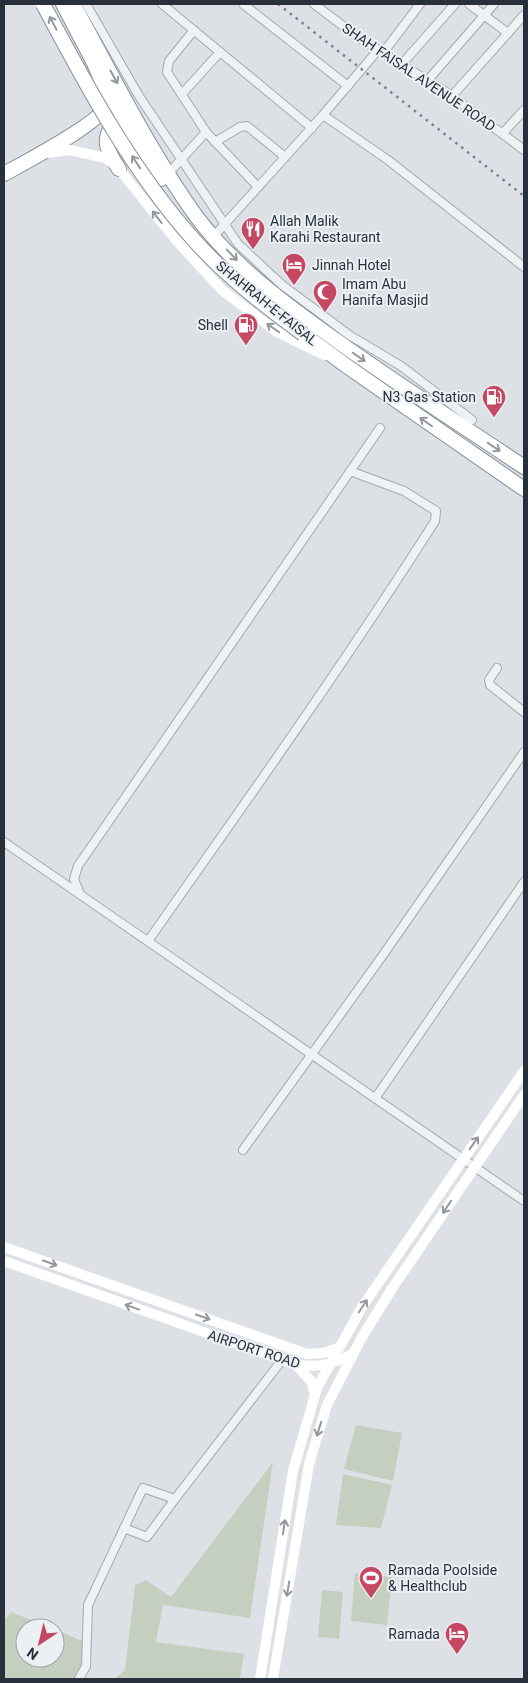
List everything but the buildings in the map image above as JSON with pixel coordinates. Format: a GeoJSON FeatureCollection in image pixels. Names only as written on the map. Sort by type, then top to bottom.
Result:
{"type":"FeatureCollection","features":[{"type":"Feature","properties":{"kind":"highway","name":"SHAHRAH-E-FAISAL"},"geometry":{"type":"LineString","coordinates":[[43,4],[108,120],[172,215],[222,270],[348,367],[524,489]]}},
{"type":"Feature","properties":{"kind":"highway"},"geometry":{"type":"LineString","coordinates":[[63,4],[128,126],[169,192],[197,216]]}},
{"type":"Feature","properties":{"kind":"highway","name":"SHAHRAH-E-FAISAL"},"geometry":{"type":"LineString","coordinates":[[73,4],[168,174],[197,216],[214,236],[266,287],[306,319],[524,467]]}},
{"type":"Feature","properties":{"kind":"highway"},"geometry":{"type":"LineString","coordinates":[[4,176],[82,129],[101,114],[105,108],[105,91],[92,58]]}},
{"type":"Feature","properties":{"kind":"highway"},"geometry":{"type":"LineString","coordinates":[[119,169],[106,147],[106,138],[114,124],[122,122],[128,126]]}},
{"type":"Feature","properties":{"kind":"main road"},"geometry":{"type":"LineString","coordinates":[[4,176],[51,152],[70,150],[106,158],[119,169],[175,239],[222,290],[277,332],[348,367]]}},
{"type":"Feature","properties":{"kind":"main road"},"geometry":{"type":"LineString","coordinates":[[260,1679],[293,1471],[315,1396],[322,1379],[362,1307],[524,1071]]}},
{"type":"Feature","properties":{"kind":"main road"},"geometry":{"type":"LineString","coordinates":[[273,1679],[308,1464],[327,1405],[353,1353],[393,1287],[524,1095]]}},
{"type":"Feature","properties":{"kind":"main road","name":"AIRPORT ROAD"},"geometry":{"type":"LineString","coordinates":[[4,1247],[306,1354]]}},
{"type":"Feature","properties":{"kind":"main road","name":"AIRPORT ROAD"},"geometry":{"type":"LineString","coordinates":[[4,1261],[294,1364],[316,1366],[329,1364],[353,1353]]}},
{"type":"Feature","properties":{"kind":"main road"},"geometry":{"type":"LineString","coordinates":[[306,1354],[323,1353],[338,1348]]}},
{"type":"Feature","properties":{"kind":"main road"},"geometry":{"type":"LineString","coordinates":[[306,1354],[316,1366],[322,1379],[327,1405]]}},
{"type":"Feature","properties":{"kind":"main road"},"geometry":{"type":"LineString","coordinates":[[294,1364],[311,1380],[315,1396]]}},
{"type":"Feature","properties":{"kind":"main road"},"geometry":{"type":"LineString","coordinates":[[266,1640],[279,1643]]}},
{"type":"Feature","properties":{"kind":"street"},"geometry":{"type":"LineString","coordinates":[[86,4],[139,96],[180,161],[238,244],[282,285],[349,335],[401,366],[472,420]]}},
{"type":"Feature","properties":{"kind":"street"},"geometry":{"type":"LineString","coordinates":[[162,4],[312,128]]}},
{"type":"Feature","properties":{"kind":"street"},"geometry":{"type":"LineString","coordinates":[[243,4],[348,86]]}},
{"type":"Feature","properties":{"kind":"street","name":"SHAH FAISAL AVENUE ROAD"},"geometry":{"type":"LineString","coordinates":[[314,4],[381,52],[452,96],[524,150]]}},
{"type":"Feature","properties":{"kind":"street"},"geometry":{"type":"LineString","coordinates":[[214,236],[348,86],[381,52],[420,4]]}},
{"type":"Feature","properties":{"kind":"street"},"geometry":{"type":"LineString","coordinates":[[402,64],[455,4]]}},
{"type":"Feature","properties":{"kind":"street"},"geometry":{"type":"LineString","coordinates":[[469,4],[508,33]]}},
{"type":"Feature","properties":{"kind":"street"},"geometry":{"type":"LineString","coordinates":[[428,80],[494,4]]}},
{"type":"Feature","properties":{"kind":"street"},"geometry":{"type":"LineString","coordinates":[[452,96],[524,15]]}},
{"type":"Feature","properties":{"kind":"street"},"geometry":{"type":"LineString","coordinates":[[194,30],[169,61],[167,72],[206,132],[258,187]]}},
{"type":"Feature","properties":{"kind":"street"},"geometry":{"type":"LineString","coordinates":[[182,94],[220,52]]}},
{"type":"Feature","properties":{"kind":"street"},"geometry":{"type":"LineString","coordinates":[[503,133],[524,110]]}},
{"type":"Feature","properties":{"kind":"street"},"geometry":{"type":"LineString","coordinates":[[323,115],[396,165],[524,267]]}},
{"type":"Feature","properties":{"kind":"street"},"geometry":{"type":"LineString","coordinates":[[215,142],[247,126],[286,157]]}},
{"type":"Feature","properties":{"kind":"street"},"geometry":{"type":"LineString","coordinates":[[168,174],[206,132]]}},
{"type":"Feature","properties":{"kind":"street"},"geometry":{"type":"LineString","coordinates":[[80,894],[74,879],[78,866],[380,428]]}},
{"type":"Feature","properties":{"kind":"street"},"geometry":{"type":"LineString","coordinates":[[148,941],[305,718],[435,521],[436,511],[404,491],[350,471]]}},
{"type":"Feature","properties":{"kind":"street"},"geometry":{"type":"LineString","coordinates":[[497,668],[490,680],[490,685],[524,712]]}},
{"type":"Feature","properties":{"kind":"street"},"geometry":{"type":"LineString","coordinates":[[243,1150],[524,752]]}},
{"type":"Feature","properties":{"kind":"street"},"geometry":{"type":"LineString","coordinates":[[4,842],[524,1200]]}},
{"type":"Feature","properties":{"kind":"street"},"geometry":{"type":"LineString","coordinates":[[376,1097],[524,882]]}},
{"type":"Feature","properties":{"kind":"street"},"geometry":{"type":"LineString","coordinates":[[124,1528],[147,1537],[282,1360]]}},
{"type":"Feature","properties":{"kind":"street"},"geometry":{"type":"LineString","coordinates":[[79,1679],[86,1666],[88,1605],[143,1488],[175,1499]]}},
{"type":"Feature","properties":{"kind":"green space"},"geometry":{"type":"Polygon","coordinates":[[[356,1425],[402,1433],[393,1481],[344,1469],[356,1425]]]}},
{"type":"Feature","properties":{"kind":"green space"},"geometry":{"type":"Polygon","coordinates":[[[273,1462],[250,1618],[163,1605],[156,1642],[244,1654],[240,1679],[114,1679],[125,1670],[135,1585],[146,1580],[171,1597],[273,1462]]]}},
{"type":"Feature","properties":{"kind":"green space"},"geometry":{"type":"Polygon","coordinates":[[[343,1474],[392,1485],[381,1528],[336,1525],[343,1474]]]}},
{"type":"Feature","properties":{"kind":"green space","name":"Ramada Poolside & Healthclub"},"geometry":{"type":"Polygon","coordinates":[[[355,1573],[392,1577],[387,1625],[351,1621],[355,1573]]]}},
{"type":"Feature","properties":{"kind":"green space"},"geometry":{"type":"Polygon","coordinates":[[[322,1590],[343,1592],[339,1639],[318,1637],[322,1590]]]}},
{"type":"Feature","properties":{"kind":"green space"},"geometry":{"type":"Polygon","coordinates":[[[11,1612],[26,1618],[15,1618],[15,1668],[65,1668],[65,1633],[82,1641],[83,1662],[76,1679],[4,1679],[4,1621],[11,1612]]]}},
{"type":"Feature","properties":{"kind":"railway"},"geometry":{"type":"LineString","coordinates":[[278,4],[524,196]]}},
{"type":"Feature","properties":{"kind":"place","name":"Allah Malik Karahi Restaurant"},"geometry":{"type":"Point","coordinates":[253,250]}},
{"type":"Feature","properties":{"kind":"place","name":"Jinnah Hotel"},"geometry":{"type":"Point","coordinates":[294,286]}},
{"type":"Feature","properties":{"kind":"place","name":"Imam Abu Hanifa Masjid"},"geometry":{"type":"Point","coordinates":[325,313]}},
{"type":"Feature","properties":{"kind":"place","name":"Shell"},"geometry":{"type":"Point","coordinates":[246,346]}},
{"type":"Feature","properties":{"kind":"place","name":"N3 Gas Station"},"geometry":{"type":"Point","coordinates":[494,418]}},
{"type":"Feature","properties":{"kind":"place","name":"Ramada Poolside & Healthclub"},"geometry":{"type":"Point","coordinates":[371,1599]}},
{"type":"Feature","properties":{"kind":"place","name":"Ramada"},"geometry":{"type":"Point","coordinates":[457,1655]}}]}
